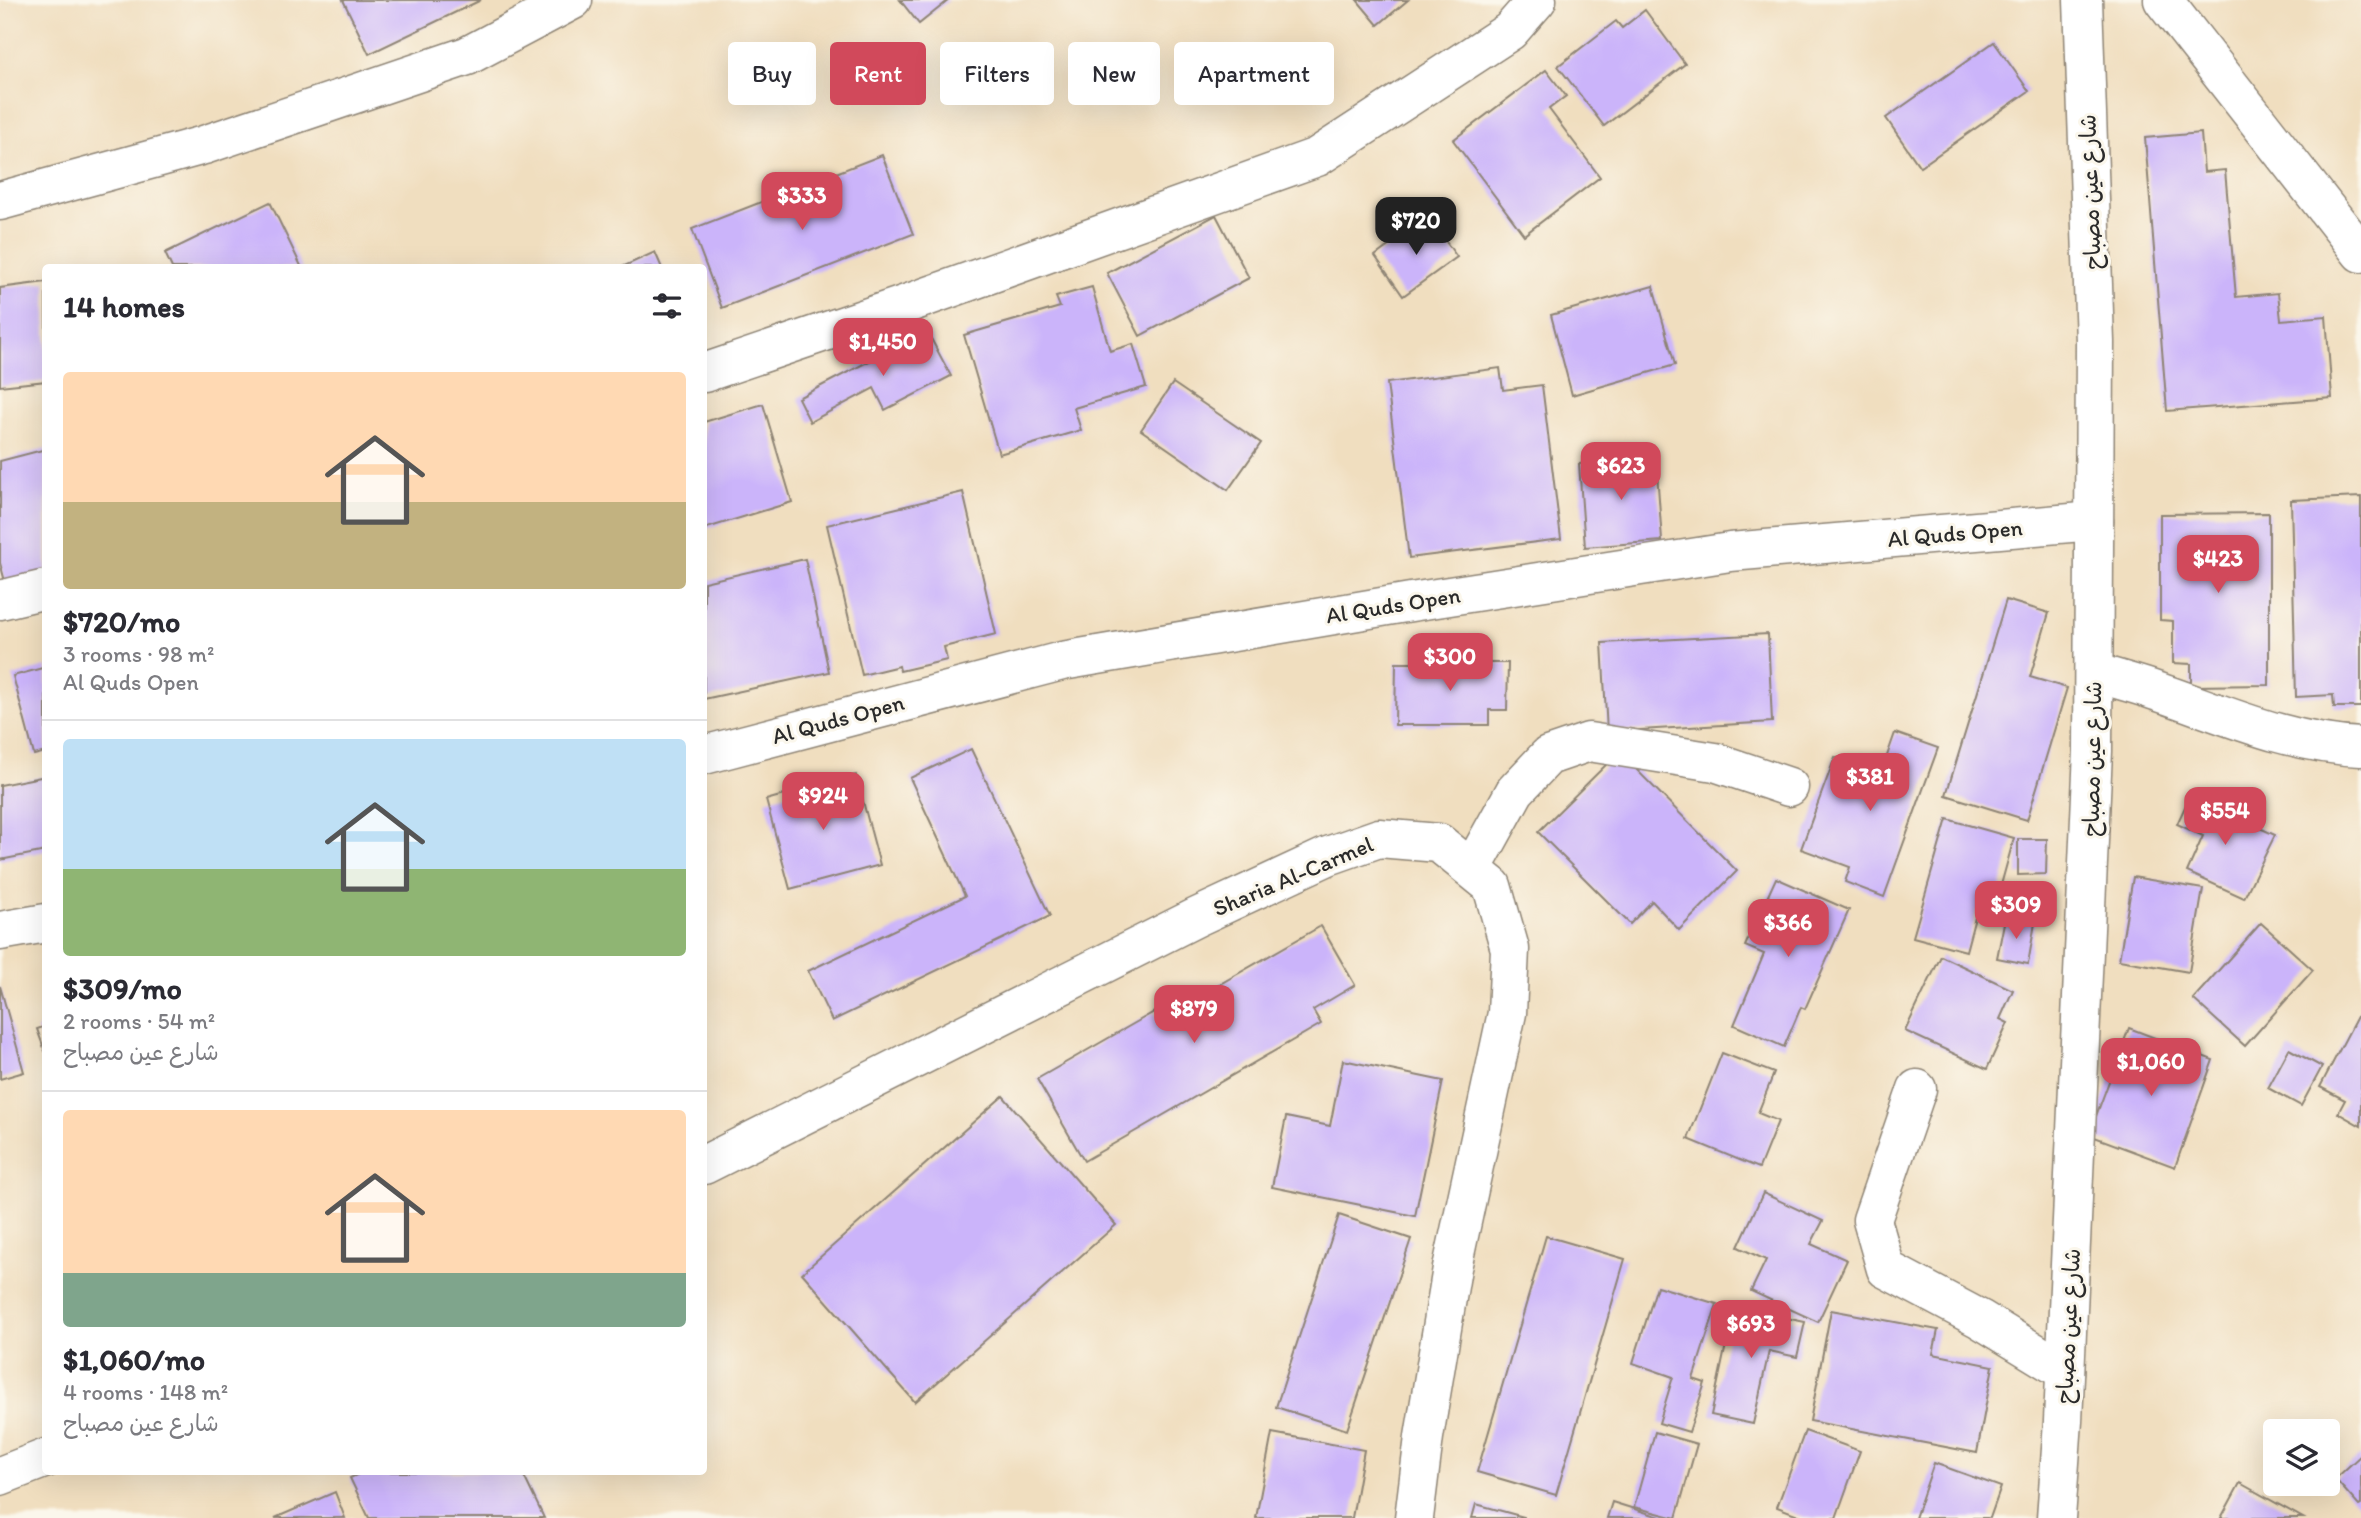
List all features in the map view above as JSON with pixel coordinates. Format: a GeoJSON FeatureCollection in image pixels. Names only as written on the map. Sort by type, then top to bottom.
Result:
{"type":"FeatureCollection","features":[{"type":"Feature","properties":{"kind":"street"},"geometry":{"type":"LineString","coordinates":[[0,201],[204,145],[467,56],[573,0]]}},
{"type":"Feature","properties":{"kind":"street"},"geometry":{"type":"LineString","coordinates":[[707,372],[911,303],[1317,157],[1510,31],[1537,0]]}},
{"type":"Feature","properties":{"kind":"street","name":"شارع عين مصباح"},"geometry":{"type":"LineString","coordinates":[[2056,1518],[2066,1371],[2091,818],[2094,672],[2095,342],[2082,0]]}},
{"type":"Feature","properties":{"kind":"street"},"geometry":{"type":"LineString","coordinates":[[2163,0],[2361,253]]}},
{"type":"Feature","properties":{"kind":"street","name":"Al Quds Open"},"geometry":{"type":"LineString","coordinates":[[707,754],[1062,661],[1129,649],[1730,552],[2094,521]]}},
{"type":"Feature","properties":{"kind":"street"},"geometry":{"type":"LineString","coordinates":[[0,600],[42,590]]}},
{"type":"Feature","properties":{"kind":"street"},"geometry":{"type":"LineString","coordinates":[[2094,672],[2151,689],[2230,719],[2330,746],[2361,747]]}},
{"type":"Feature","properties":{"kind":"street"},"geometry":{"type":"LineString","coordinates":[[1472,869],[1515,791],[1548,756],[1589,742],[1715,761],[1789,787]]}},
{"type":"Feature","properties":{"kind":"street","name":"Sharia Al-Carmel"},"geometry":{"type":"LineString","coordinates":[[707,1163],[1161,934],[1328,856],[1379,838],[1439,843],[1492,886],[1510,949],[1507,1013],[1452,1268],[1424,1437],[1414,1518]]}},
{"type":"Feature","properties":{"kind":"street"},"geometry":{"type":"LineString","coordinates":[[0,931],[42,924]]}},
{"type":"Feature","properties":{"kind":"street"},"geometry":{"type":"LineString","coordinates":[[1917,1088],[1872,1220],[1886,1269],[1980,1319],[2066,1371]]}},
{"type":"Feature","properties":{"kind":"street"},"geometry":{"type":"LineString","coordinates":[[0,1476],[42,1460]]}},
{"type":"Feature","properties":{"kind":"building"},"geometry":{"type":"Polygon","coordinates":[[[343,0],[481,0],[369,54],[343,0]]]}},
{"type":"Feature","properties":{"kind":"building"},"geometry":{"type":"Polygon","coordinates":[[[900,0],[949,0],[919,24],[900,0]]]}},
{"type":"Feature","properties":{"kind":"building"},"geometry":{"type":"Polygon","coordinates":[[[1357,0],[1408,0],[1378,25],[1357,0]]]}},
{"type":"Feature","properties":{"kind":"building"},"geometry":{"type":"Polygon","coordinates":[[[1645,10],[1685,64],[1604,126],[1558,66],[1616,21],[1622,28],[1645,10]]]}},
{"type":"Feature","properties":{"kind":"building"},"geometry":{"type":"Polygon","coordinates":[[[1994,42],[2029,91],[1920,167],[1886,118],[1994,42]]]}},
{"type":"Feature","properties":{"kind":"building"},"geometry":{"type":"Polygon","coordinates":[[[1546,70],[1566,96],[1549,109],[1600,177],[1524,235],[1453,140],[1546,70]]]}},
{"type":"Feature","properties":{"kind":"building"},"geometry":{"type":"Polygon","coordinates":[[[2201,133],[2204,172],[2225,170],[2236,297],[2278,293],[2281,320],[2326,316],[2332,398],[2167,411],[2145,138],[2201,133]]]}},
{"type":"Feature","properties":{"kind":"building"},"geometry":{"type":"Polygon","coordinates":[[[882,155],[913,234],[722,308],[692,229],[882,155]]]}},
{"type":"Feature","properties":{"kind":"building"},"geometry":{"type":"Polygon","coordinates":[[[270,202],[300,264],[170,264],[165,253],[270,202]]]}},
{"type":"Feature","properties":{"kind":"building"},"geometry":{"type":"Polygon","coordinates":[[[1216,215],[1249,278],[1140,336],[1107,273],[1216,215]]]}},
{"type":"Feature","properties":{"kind":"building"},"geometry":{"type":"Polygon","coordinates":[[[1428,217],[1457,257],[1403,296],[1375,256],[1428,217]]]}},
{"type":"Feature","properties":{"kind":"building"},"geometry":{"type":"Polygon","coordinates":[[[655,252],[660,264],[629,264],[655,252]]]}},
{"type":"Feature","properties":{"kind":"building"},"geometry":{"type":"Polygon","coordinates":[[[42,283],[42,381],[0,386],[0,288],[42,283]]]}},
{"type":"Feature","properties":{"kind":"building"},"geometry":{"type":"Polygon","coordinates":[[[1653,286],[1675,365],[1572,395],[1551,315],[1653,286]]]}},
{"type":"Feature","properties":{"kind":"building"},"geometry":{"type":"Polygon","coordinates":[[[1092,287],[1110,351],[1133,344],[1146,387],[1074,408],[1081,430],[999,454],[964,335],[1060,307],[1056,297],[1092,287]]]}},
{"type":"Feature","properties":{"kind":"building"},"geometry":{"type":"Polygon","coordinates":[[[927,331],[951,376],[885,410],[874,388],[810,422],[798,398],[927,331]]]}},
{"type":"Feature","properties":{"kind":"building"},"geometry":{"type":"Polygon","coordinates":[[[1500,368],[1503,390],[1542,385],[1561,539],[1409,558],[1387,383],[1500,368]]]}},
{"type":"Feature","properties":{"kind":"building"},"geometry":{"type":"Polygon","coordinates":[[[1173,383],[1261,443],[1228,490],[1141,430],[1173,383]]]}},
{"type":"Feature","properties":{"kind":"building"},"geometry":{"type":"Polygon","coordinates":[[[763,404],[792,502],[707,528],[707,421],[763,404]]]}},
{"type":"Feature","properties":{"kind":"building"},"geometry":{"type":"Polygon","coordinates":[[[42,450],[42,576],[6,585],[0,563],[0,461],[42,450]]]}},
{"type":"Feature","properties":{"kind":"building"},"geometry":{"type":"Polygon","coordinates":[[[1656,458],[1662,541],[1585,547],[1579,464],[1656,458]]]}},
{"type":"Feature","properties":{"kind":"building"},"geometry":{"type":"Polygon","coordinates":[[[963,492],[996,634],[944,647],[947,660],[900,671],[899,666],[862,675],[827,525],[963,492]]]}},
{"type":"Feature","properties":{"kind":"building"},"geometry":{"type":"Polygon","coordinates":[[[2361,497],[2361,707],[2334,707],[2333,695],[2296,697],[2291,500],[2361,497]]]}},
{"type":"Feature","properties":{"kind":"building"},"geometry":{"type":"Polygon","coordinates":[[[2269,513],[2269,685],[2191,686],[2191,664],[2173,663],[2173,621],[2160,620],[2160,514],[2269,513]]]}},
{"type":"Feature","properties":{"kind":"building"},"geometry":{"type":"Polygon","coordinates":[[[805,559],[829,672],[707,698],[707,581],[805,559]]]}},
{"type":"Feature","properties":{"kind":"building"},"geometry":{"type":"Polygon","coordinates":[[[2006,600],[2049,613],[2030,677],[2067,688],[2027,820],[1946,795],[2006,600]]]}},
{"type":"Feature","properties":{"kind":"building"},"geometry":{"type":"Polygon","coordinates":[[[1768,634],[1772,722],[1607,732],[1602,643],[1768,634]]]}},
{"type":"Feature","properties":{"kind":"building"},"geometry":{"type":"Polygon","coordinates":[[[1396,663],[1508,663],[1507,710],[1489,710],[1489,725],[1395,725],[1396,663]]]}},
{"type":"Feature","properties":{"kind":"building"},"geometry":{"type":"Polygon","coordinates":[[[42,668],[42,753],[34,755],[13,676],[42,668]]]}},
{"type":"Feature","properties":{"kind":"building"},"geometry":{"type":"Polygon","coordinates":[[[1895,733],[1938,748],[1884,897],[1845,882],[1850,867],[1801,849],[1835,757],[1881,773],[1895,733]]]}},
{"type":"Feature","properties":{"kind":"building"},"geometry":{"type":"Polygon","coordinates":[[[971,749],[1050,916],[832,1021],[808,971],[965,896],[910,778],[971,749]]]}},
{"type":"Feature","properties":{"kind":"building"},"geometry":{"type":"Polygon","coordinates":[[[1619,752],[1737,871],[1679,930],[1652,901],[1630,924],[1538,832],[1619,752]]]}},
{"type":"Feature","properties":{"kind":"building"},"geometry":{"type":"Polygon","coordinates":[[[856,775],[880,865],[790,889],[766,800],[856,775]]]}},
{"type":"Feature","properties":{"kind":"building"},"geometry":{"type":"Polygon","coordinates":[[[42,777],[42,852],[0,860],[0,785],[42,777]]]}},
{"type":"Feature","properties":{"kind":"building"},"geometry":{"type":"Polygon","coordinates":[[[2190,796],[2275,835],[2244,898],[2187,872],[2203,836],[2177,824],[2190,796]]]}},
{"type":"Feature","properties":{"kind":"building"},"geometry":{"type":"Polygon","coordinates":[[[1947,819],[2014,838],[1993,914],[1977,910],[1966,951],[1913,937],[1947,819]]]}},
{"type":"Feature","properties":{"kind":"building"},"geometry":{"type":"Polygon","coordinates":[[[2018,839],[2047,839],[2046,874],[2018,875],[2018,839]]]}},
{"type":"Feature","properties":{"kind":"building"},"geometry":{"type":"Polygon","coordinates":[[[2133,877],[2203,889],[2189,972],[2119,960],[2133,877]]]}},
{"type":"Feature","properties":{"kind":"building"},"geometry":{"type":"Polygon","coordinates":[[[1776,878],[1849,910],[1805,1009],[1801,1007],[1784,1047],[1734,1025],[1764,954],[1745,946],[1776,878]]]}},
{"type":"Feature","properties":{"kind":"building"},"geometry":{"type":"Polygon","coordinates":[[[2005,918],[2035,923],[2028,964],[1997,958],[2005,918]]]}},
{"type":"Feature","properties":{"kind":"building"},"geometry":{"type":"Polygon","coordinates":[[[2261,923],[2313,970],[2245,1046],[2193,999],[2261,923]]]}},
{"type":"Feature","properties":{"kind":"building"},"geometry":{"type":"Polygon","coordinates":[[[1321,926],[1355,985],[1313,1010],[1321,1024],[1084,1161],[1037,1079],[1154,1012],[1159,1019],[1321,926]]]}},
{"type":"Feature","properties":{"kind":"building"},"geometry":{"type":"Polygon","coordinates":[[[1941,956],[2013,990],[2000,1019],[2008,1023],[1987,1069],[1905,1031],[1941,956]]]}},
{"type":"Feature","properties":{"kind":"building"},"geometry":{"type":"Polygon","coordinates":[[[0,986],[24,1072],[0,1079],[0,986]]]}},
{"type":"Feature","properties":{"kind":"building"},"geometry":{"type":"Polygon","coordinates":[[[2361,1009],[2361,1126],[2338,1113],[2345,1100],[2320,1087],[2361,1009]]]}},
{"type":"Feature","properties":{"kind":"building"},"geometry":{"type":"Polygon","coordinates":[[[42,1027],[42,1043],[37,1029],[42,1027]]]}},
{"type":"Feature","properties":{"kind":"building"},"geometry":{"type":"Polygon","coordinates":[[[2129,1028],[2213,1060],[2175,1167],[2089,1135],[2129,1028]]]}},
{"type":"Feature","properties":{"kind":"building"},"geometry":{"type":"Polygon","coordinates":[[[2289,1049],[2322,1067],[2301,1106],[2268,1088],[2289,1049]]]}},
{"type":"Feature","properties":{"kind":"building"},"geometry":{"type":"Polygon","coordinates":[[[1722,1053],[1774,1073],[1758,1113],[1778,1121],[1759,1168],[1688,1139],[1722,1053]]]}},
{"type":"Feature","properties":{"kind":"building"},"geometry":{"type":"Polygon","coordinates":[[[1343,1060],[1443,1081],[1415,1216],[1272,1187],[1286,1117],[1330,1126],[1343,1060]]]}},
{"type":"Feature","properties":{"kind":"building"},"geometry":{"type":"Polygon","coordinates":[[[1003,1096],[1116,1225],[915,1402],[802,1273],[1003,1096]]]}},
{"type":"Feature","properties":{"kind":"building"},"geometry":{"type":"Polygon","coordinates":[[[1763,1193],[1823,1221],[1811,1244],[1847,1260],[1818,1322],[1751,1291],[1766,1260],[1738,1247],[1763,1193]]]}},
{"type":"Feature","properties":{"kind":"building"},"geometry":{"type":"Polygon","coordinates":[[[1339,1215],[1411,1239],[1347,1430],[1276,1407],[1339,1215]]]}},
{"type":"Feature","properties":{"kind":"building"},"geometry":{"type":"Polygon","coordinates":[[[1546,1236],[1625,1259],[1556,1495],[1477,1472],[1546,1236]]]}},
{"type":"Feature","properties":{"kind":"building"},"geometry":{"type":"Polygon","coordinates":[[[1657,1286],[1717,1304],[1693,1379],[1705,1383],[1689,1432],[1659,1423],[1673,1377],[1633,1363],[1657,1286]]]}},
{"type":"Feature","properties":{"kind":"building"},"geometry":{"type":"Polygon","coordinates":[[[1734,1307],[1805,1322],[1797,1357],[1769,1351],[1753,1424],[1711,1415],[1734,1307]]]}},
{"type":"Feature","properties":{"kind":"building"},"geometry":{"type":"Polygon","coordinates":[[[1831,1310],[1938,1330],[1933,1354],[1993,1366],[1977,1453],[1810,1421],[1831,1310]]]}},
{"type":"Feature","properties":{"kind":"building"},"geometry":{"type":"Polygon","coordinates":[[[1805,1431],[1860,1451],[1836,1518],[1806,1518],[1777,1507],[1805,1431]]]}},
{"type":"Feature","properties":{"kind":"building"},"geometry":{"type":"Polygon","coordinates":[[[1655,1432],[1697,1444],[1676,1518],[1634,1507],[1655,1432]]]}},
{"type":"Feature","properties":{"kind":"building"},"geometry":{"type":"Polygon","coordinates":[[[1272,1433],[1364,1450],[1352,1518],[1256,1518],[1272,1433]]]}},
{"type":"Feature","properties":{"kind":"building"},"geometry":{"type":"Polygon","coordinates":[[[2361,1455],[2361,1505],[2359,1506],[2340,1485],[2340,1474],[2361,1455]]]}},
{"type":"Feature","properties":{"kind":"building"},"geometry":{"type":"Polygon","coordinates":[[[1934,1463],[2001,1487],[1990,1518],[1915,1518],[1934,1463]]]}},
{"type":"Feature","properties":{"kind":"building"},"geometry":{"type":"Polygon","coordinates":[[[356,1475],[523,1475],[544,1518],[369,1518],[350,1478],[356,1475]]]}},
{"type":"Feature","properties":{"kind":"building"},"geometry":{"type":"Polygon","coordinates":[[[2240,1483],[2303,1518],[2221,1518],[2240,1483]]]}},
{"type":"Feature","properties":{"kind":"building"},"geometry":{"type":"Polygon","coordinates":[[[335,1492],[345,1518],[275,1518],[335,1492]]]}},
{"type":"Feature","properties":{"kind":"building"},"geometry":{"type":"Polygon","coordinates":[[[1612,1502],[1660,1517],[1660,1518],[1607,1518],[1612,1502]]]}},
{"type":"Feature","properties":{"kind":"building"},"geometry":{"type":"Polygon","coordinates":[[[1476,1504],[1524,1517],[1524,1518],[1472,1518],[1476,1504]]]}}]}
